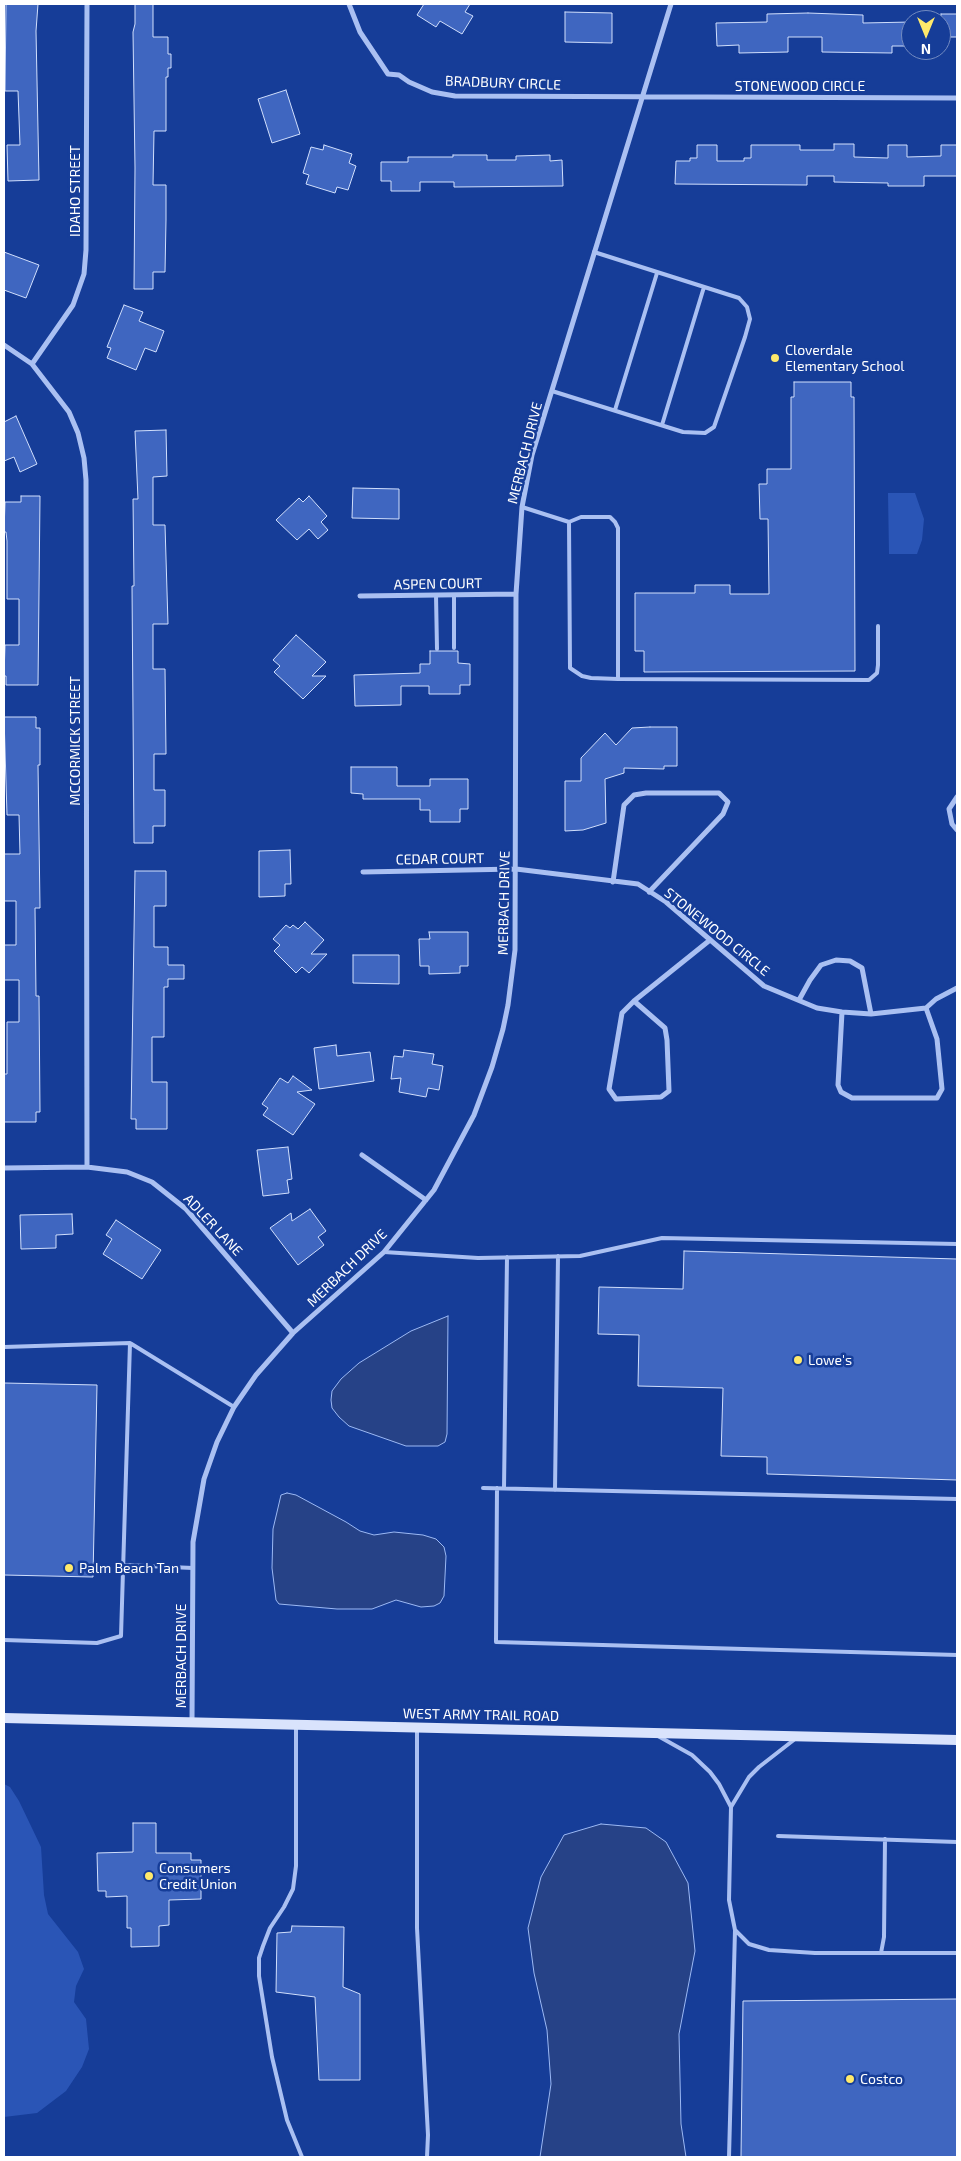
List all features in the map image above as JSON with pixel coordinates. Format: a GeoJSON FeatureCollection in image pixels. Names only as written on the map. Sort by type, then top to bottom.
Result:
{"type":"FeatureCollection","features":[{"type":"Feature","properties":{"kind":"main road","name":"WEST ARMY TRAIL ROAD"},"geometry":{"type":"LineString","coordinates":[[4,1718],[957,1740]]}},
{"type":"Feature","properties":{"kind":"street","name":"IDAHO STREET"},"geometry":{"type":"LineString","coordinates":[[32,364],[73,305],[84,274],[86,250],[87,4]]}},
{"type":"Feature","properties":{"kind":"street","name":"BRADBURY CIRCLE"},"geometry":{"type":"LineString","coordinates":[[349,4],[360,32],[388,74],[399,75],[432,92],[455,96],[642,97]]}},
{"type":"Feature","properties":{"kind":"street","name":"MERBACH DRIVE"},"geometry":{"type":"LineString","coordinates":[[192,1722],[193,1542],[204,1479],[217,1442],[234,1407],[256,1375],[293,1333],[384,1252],[434,1190],[474,1115],[492,1067],[503,1029],[514,968],[516,594],[522,507],[532,455],[671,4]]}},
{"type":"Feature","properties":{"kind":"street","name":"STONEWOOD CIRCLE"},"geometry":{"type":"LineString","coordinates":[[642,97],[957,98]]}},
{"type":"Feature","properties":{"kind":"street","name":"MCCORMICK STREET"},"geometry":{"type":"LineString","coordinates":[[4,345],[32,364],[68,412],[78,433],[84,458],[86,480],[86,1167]]}},
{"type":"Feature","properties":{"kind":"street","name":"ASPEN COURT"},"geometry":{"type":"LineString","coordinates":[[360,596],[516,594]]}},
{"type":"Feature","properties":{"kind":"street"},"geometry":{"type":"LineString","coordinates":[[612,882],[624,805],[634,795],[646,793],[719,793],[728,802],[724,814],[649,892]]}},
{"type":"Feature","properties":{"kind":"street"},"geometry":{"type":"LineString","coordinates":[[957,797],[949,809],[952,824],[957,830]]}},
{"type":"Feature","properties":{"kind":"street","name":"STONEWOOD CIRCLE"},"geometry":{"type":"LineString","coordinates":[[516,869],[638,884],[666,902],[764,986],[817,1008],[871,1014],[926,1008]]}},
{"type":"Feature","properties":{"kind":"street","name":"CEDAR COURT"},"geometry":{"type":"LineString","coordinates":[[363,872],[516,869]]}},
{"type":"Feature","properties":{"kind":"street"},"geometry":{"type":"LineString","coordinates":[[634,1001],[665,1028],[668,1040],[669,1091],[660,1097],[616,1099],[609,1089],[622,1013],[634,1001],[710,940]]}},
{"type":"Feature","properties":{"kind":"street"},"geometry":{"type":"LineString","coordinates":[[799,1000],[821,964],[836,960],[850,961],[862,968],[871,1014]]}},
{"type":"Feature","properties":{"kind":"street"},"geometry":{"type":"LineString","coordinates":[[842,1012],[838,1085],[841,1092],[852,1098],[937,1098],[942,1089],[937,1039],[926,1008],[936,998],[957,988]]}},
{"type":"Feature","properties":{"kind":"street"},"geometry":{"type":"LineString","coordinates":[[362,1155],[426,1200]]}},
{"type":"Feature","properties":{"kind":"street","name":"ADLER LANE"},"geometry":{"type":"LineString","coordinates":[[4,1168],[86,1167],[127,1172],[152,1182],[186,1209],[293,1333]]}},
{"type":"Feature","properties":{"kind":"lane"},"geometry":{"type":"LineString","coordinates":[[552,391],[662,425],[695,434],[705,433],[714,427],[745,337],[750,319],[747,307],[739,298],[594,252]]}},
{"type":"Feature","properties":{"kind":"lane"},"geometry":{"type":"LineString","coordinates":[[615,410],[657,272]]}},
{"type":"Feature","properties":{"kind":"lane"},"geometry":{"type":"LineString","coordinates":[[662,425],[704,287]]}},
{"type":"Feature","properties":{"kind":"lane"},"geometry":{"type":"LineString","coordinates":[[522,507],[569,522],[581,517],[610,517],[618,528],[618,679]]}},
{"type":"Feature","properties":{"kind":"lane"},"geometry":{"type":"LineString","coordinates":[[569,522],[570,668],[582,676],[618,679],[869,680],[876,673],[878,665],[878,626]]}},
{"type":"Feature","properties":{"kind":"lane"},"geometry":{"type":"LineString","coordinates":[[436,595],[437,649]]}},
{"type":"Feature","properties":{"kind":"lane"},"geometry":{"type":"LineString","coordinates":[[454,595],[454,648]]}},
{"type":"Feature","properties":{"kind":"lane"},"geometry":{"type":"LineString","coordinates":[[384,1252],[478,1258],[580,1256],[662,1238],[957,1244]]}},
{"type":"Feature","properties":{"kind":"lane"},"geometry":{"type":"LineString","coordinates":[[555,1490],[558,1256]]}},
{"type":"Feature","properties":{"kind":"lane"},"geometry":{"type":"LineString","coordinates":[[504,1488],[508,1257]]}},
{"type":"Feature","properties":{"kind":"lane"},"geometry":{"type":"LineString","coordinates":[[4,1347],[130,1343],[234,1407]]}},
{"type":"Feature","properties":{"kind":"lane"},"geometry":{"type":"LineString","coordinates":[[4,1640],[97,1643],[121,1636],[130,1343]]}},
{"type":"Feature","properties":{"kind":"lane"},"geometry":{"type":"LineString","coordinates":[[482,1488],[957,1499]]}},
{"type":"Feature","properties":{"kind":"lane"},"geometry":{"type":"LineString","coordinates":[[497,1488],[496,1642],[957,1655]]}},
{"type":"Feature","properties":{"kind":"lane"},"geometry":{"type":"LineString","coordinates":[[124,1565],[193,1568]]}},
{"type":"Feature","properties":{"kind":"lane"},"geometry":{"type":"LineString","coordinates":[[296,1725],[296,1866],[294,1881],[284,1907],[270,1928],[263,1946],[259,1958],[259,1976],[272,2058],[287,2120],[302,2157]]}},
{"type":"Feature","properties":{"kind":"lane"},"geometry":{"type":"LineString","coordinates":[[416,1728],[417,1928],[428,2135],[427,2157]]}},
{"type":"Feature","properties":{"kind":"lane"},"geometry":{"type":"LineString","coordinates":[[653,1734],[692,1755],[710,1772],[719,1784],[731,1807],[729,1900],[734,1930],[729,2157]]}},
{"type":"Feature","properties":{"kind":"lane"},"geometry":{"type":"LineString","coordinates":[[731,1807],[754,1772],[798,1737]]}},
{"type":"Feature","properties":{"kind":"lane"},"geometry":{"type":"LineString","coordinates":[[778,1836],[957,1842]]}},
{"type":"Feature","properties":{"kind":"lane"},"geometry":{"type":"LineString","coordinates":[[881,1953],[884,1937],[885,1839]]}},
{"type":"Feature","properties":{"kind":"lane"},"geometry":{"type":"LineString","coordinates":[[734,1930],[749,1944],[769,1950],[815,1953],[957,1953]]}},
{"type":"Feature","properties":{"kind":"shaded area"},"geometry":{"type":"Polygon","coordinates":[[[888,493],[915,493],[924,519],[922,540],[917,554],[889,554],[888,493]]]}},
{"type":"Feature","properties":{"kind":"shaded area"},"geometry":{"type":"Polygon","coordinates":[[[448,1316],[447,1434],[445,1442],[438,1446],[406,1446],[349,1426],[339,1417],[332,1408],[331,1400],[332,1391],[341,1379],[359,1363],[411,1331],[448,1316]]]}},
{"type":"Feature","properties":{"kind":"shaded area"},"geometry":{"type":"Polygon","coordinates":[[[287,1493],[296,1495],[360,1531],[374,1535],[394,1532],[423,1535],[436,1539],[444,1547],[446,1556],[444,1596],[440,1603],[434,1606],[421,1607],[396,1600],[372,1609],[337,1609],[279,1604],[276,1600],[272,1568],[273,1529],[281,1495],[287,1493]]]}},
{"type":"Feature","properties":{"kind":"shaded area"},"geometry":{"type":"Polygon","coordinates":[[[4,1784],[10,1787],[19,1801],[41,1847],[44,1895],[48,1914],[78,1952],[84,1969],[76,1986],[74,2002],[86,2019],[89,2049],[82,2067],[66,2091],[37,2113],[4,2117],[4,1784]]]}},
{"type":"Feature","properties":{"kind":"shaded area"},"geometry":{"type":"Polygon","coordinates":[[[601,1824],[646,1828],[666,1842],[688,1883],[695,1951],[679,2034],[681,2124],[686,2157],[540,2157],[551,2084],[547,2030],[534,1973],[528,1928],[541,1877],[564,1835],[601,1824]]]}},
{"type":"Feature","properties":{"kind":"building"},"geometry":{"type":"Polygon","coordinates":[[[6,4],[38,4],[36,31],[39,180],[8,181],[7,145],[20,145],[18,91],[5,91],[6,4]]]}},
{"type":"Feature","properties":{"kind":"building"},"geometry":{"type":"Polygon","coordinates":[[[135,4],[153,4],[153,37],[168,37],[168,54],[171,54],[171,68],[168,68],[168,77],[166,77],[166,131],[154,131],[153,185],[166,185],[166,220],[165,272],[153,272],[153,289],[134,289],[133,32],[135,4]]]}},
{"type":"Feature","properties":{"kind":"building"},"geometry":{"type":"Polygon","coordinates":[[[424,4],[470,4],[465,12],[473,16],[462,34],[440,21],[436,27],[417,15],[424,4]]]}},
{"type":"Feature","properties":{"kind":"building"},"geometry":{"type":"Polygon","coordinates":[[[565,12],[612,13],[612,43],[565,42],[565,12]]]}},
{"type":"Feature","properties":{"kind":"building"},"geometry":{"type":"Polygon","coordinates":[[[767,14],[863,15],[863,23],[901,22],[901,46],[892,46],[892,53],[822,52],[822,37],[788,37],[788,52],[739,53],[739,45],[717,46],[716,23],[767,22],[767,14]]]}},
{"type":"Feature","properties":{"kind":"building"},"geometry":{"type":"Polygon","coordinates":[[[951,14],[957,14],[957,37],[951,37],[951,14]]]}},
{"type":"Feature","properties":{"kind":"building"},"geometry":{"type":"Polygon","coordinates":[[[286,90],[300,134],[272,143],[258,99],[286,90]]]}},
{"type":"Feature","properties":{"kind":"building"},"geometry":{"type":"Polygon","coordinates":[[[834,144],[854,144],[854,157],[888,158],[888,145],[907,145],[907,157],[941,156],[941,145],[957,145],[957,176],[924,176],[924,186],[888,186],[888,183],[834,182],[834,176],[807,176],[807,185],[675,184],[676,161],[690,161],[690,158],[697,158],[697,145],[717,145],[717,161],[744,161],[744,158],[751,158],[751,145],[800,145],[800,150],[834,150],[834,144]]]}},
{"type":"Feature","properties":{"kind":"building"},"geometry":{"type":"Polygon","coordinates":[[[324,145],[352,154],[349,163],[356,166],[348,190],[337,187],[335,193],[306,184],[309,175],[303,173],[311,147],[323,150],[324,145]]]}},
{"type":"Feature","properties":{"kind":"building"},"geometry":{"type":"Polygon","coordinates":[[[453,155],[487,155],[487,160],[516,160],[516,156],[550,155],[550,161],[562,160],[563,186],[454,187],[454,182],[420,182],[420,191],[391,191],[391,181],[381,181],[381,162],[408,162],[408,157],[453,157],[453,155]]]}},
{"type":"Feature","properties":{"kind":"building"},"geometry":{"type":"Polygon","coordinates":[[[4,252],[39,265],[26,298],[4,290],[4,252]]]}},
{"type":"Feature","properties":{"kind":"building"},"geometry":{"type":"Polygon","coordinates":[[[124,305],[143,312],[139,321],[164,331],[156,352],[145,348],[136,370],[107,358],[111,348],[107,347],[124,305]]]}},
{"type":"Feature","properties":{"kind":"building","name":"Cloverdale Elementary School"},"geometry":{"type":"Polygon","coordinates":[[[794,382],[851,382],[851,397],[854,397],[855,671],[644,672],[644,651],[635,651],[635,593],[695,593],[695,585],[730,585],[730,594],[769,594],[768,519],[760,519],[759,484],[767,484],[767,469],[791,469],[791,397],[794,397],[794,382]]]}},
{"type":"Feature","properties":{"kind":"building"},"geometry":{"type":"Polygon","coordinates":[[[16,416],[37,464],[20,472],[14,457],[4,461],[4,422],[16,416]]]}},
{"type":"Feature","properties":{"kind":"building"},"geometry":{"type":"Polygon","coordinates":[[[166,430],[167,476],[153,477],[153,525],[165,525],[168,624],[153,624],[153,669],[165,669],[166,754],[154,754],[154,790],[165,790],[165,826],[153,826],[153,843],[134,843],[133,499],[138,499],[135,431],[166,430]]]}},
{"type":"Feature","properties":{"kind":"building"},"geometry":{"type":"Polygon","coordinates":[[[353,488],[399,489],[399,519],[352,518],[353,488]]]}},
{"type":"Feature","properties":{"kind":"building"},"geometry":{"type":"Polygon","coordinates":[[[21,496],[40,496],[38,685],[6,685],[6,676],[4,676],[5,645],[19,645],[19,599],[7,599],[7,541],[6,532],[4,532],[5,502],[21,502],[21,496]]]}},
{"type":"Feature","properties":{"kind":"building"},"geometry":{"type":"Polygon","coordinates":[[[309,496],[327,516],[321,522],[328,530],[318,539],[309,529],[297,540],[276,520],[299,498],[303,502],[309,496]]]}},
{"type":"Feature","properties":{"kind":"building"},"geometry":{"type":"Polygon","coordinates":[[[296,635],[326,662],[312,676],[326,676],[303,699],[274,672],[280,666],[273,660],[296,635]]]}},
{"type":"Feature","properties":{"kind":"building"},"geometry":{"type":"Polygon","coordinates":[[[430,651],[458,651],[458,663],[470,664],[470,685],[460,685],[460,694],[429,694],[429,686],[401,686],[401,705],[355,706],[354,675],[420,673],[420,664],[430,664],[430,651]]]}},
{"type":"Feature","properties":{"kind":"building"},"geometry":{"type":"Polygon","coordinates":[[[4,717],[36,717],[36,728],[40,728],[40,765],[38,765],[40,908],[35,908],[36,996],[39,996],[40,1112],[36,1112],[36,1122],[4,1122],[4,1074],[7,1074],[7,1022],[19,1022],[19,980],[4,980],[4,945],[16,945],[16,901],[4,901],[4,854],[20,854],[19,815],[7,815],[4,717]]]}},
{"type":"Feature","properties":{"kind":"building"},"geometry":{"type":"Polygon","coordinates":[[[677,727],[677,766],[664,766],[664,769],[624,768],[624,773],[605,779],[606,823],[583,830],[565,831],[565,781],[581,781],[581,758],[605,733],[616,745],[632,728],[677,727]]]}},
{"type":"Feature","properties":{"kind":"building"},"geometry":{"type":"Polygon","coordinates":[[[351,767],[397,767],[397,786],[430,786],[430,779],[468,779],[468,809],[460,809],[460,822],[430,822],[430,810],[420,810],[420,799],[363,799],[363,794],[351,793],[351,767]]]}},
{"type":"Feature","properties":{"kind":"building"},"geometry":{"type":"Polygon","coordinates":[[[290,850],[291,884],[285,884],[285,896],[259,897],[259,851],[290,850]]]}},
{"type":"Feature","properties":{"kind":"building"},"geometry":{"type":"Polygon","coordinates":[[[135,871],[166,871],[166,906],[154,906],[154,947],[168,947],[168,965],[184,965],[184,979],[168,979],[168,987],[164,987],[164,1037],[152,1037],[152,1082],[167,1082],[167,1129],[136,1129],[136,1119],[131,1119],[135,871]]]}},
{"type":"Feature","properties":{"kind":"building"},"geometry":{"type":"Polygon","coordinates":[[[305,922],[324,940],[311,954],[327,954],[309,973],[302,967],[296,973],[274,951],[280,945],[273,939],[286,925],[290,928],[293,925],[298,929],[305,922]]]}},
{"type":"Feature","properties":{"kind":"building"},"geometry":{"type":"Polygon","coordinates":[[[429,932],[468,932],[468,966],[460,966],[460,973],[429,974],[429,966],[420,966],[419,939],[430,939],[429,932]]]}},
{"type":"Feature","properties":{"kind":"building"},"geometry":{"type":"Polygon","coordinates":[[[353,955],[399,955],[399,984],[353,983],[353,955]]]}},
{"type":"Feature","properties":{"kind":"building"},"geometry":{"type":"Polygon","coordinates":[[[336,1045],[337,1056],[370,1052],[374,1081],[319,1089],[314,1048],[336,1045]]]}},
{"type":"Feature","properties":{"kind":"building"},"geometry":{"type":"Polygon","coordinates":[[[404,1050],[434,1054],[432,1064],[443,1066],[439,1090],[428,1088],[426,1097],[399,1092],[401,1078],[391,1079],[394,1056],[403,1057],[404,1050]]]}},
{"type":"Feature","properties":{"kind":"building"},"geometry":{"type":"Polygon","coordinates":[[[293,1076],[312,1090],[297,1092],[315,1104],[293,1135],[263,1115],[268,1108],[262,1104],[280,1078],[288,1083],[293,1076]]]}},
{"type":"Feature","properties":{"kind":"building"},"geometry":{"type":"Polygon","coordinates":[[[288,1147],[292,1179],[287,1180],[289,1193],[263,1196],[257,1150],[288,1147]]]}},
{"type":"Feature","properties":{"kind":"building"},"geometry":{"type":"Polygon","coordinates":[[[310,1209],[326,1231],[318,1237],[324,1245],[298,1265],[270,1228],[291,1213],[292,1221],[310,1209]]]}},
{"type":"Feature","properties":{"kind":"building"},"geometry":{"type":"Polygon","coordinates":[[[72,1214],[73,1234],[56,1235],[56,1248],[21,1249],[20,1215],[72,1214]]]}},
{"type":"Feature","properties":{"kind":"building"},"geometry":{"type":"Polygon","coordinates":[[[116,1220],[161,1250],[142,1279],[103,1254],[112,1239],[106,1235],[116,1220]]]}},
{"type":"Feature","properties":{"kind":"building","name":"Lowe's"},"geometry":{"type":"Polygon","coordinates":[[[684,1251],[957,1259],[957,1480],[767,1474],[767,1457],[721,1456],[723,1388],[638,1386],[639,1335],[598,1334],[599,1287],[683,1289],[684,1251]]]}},
{"type":"Feature","properties":{"kind":"building"},"geometry":{"type":"Polygon","coordinates":[[[4,1383],[97,1385],[93,1577],[4,1575],[4,1383]]]}},
{"type":"Feature","properties":{"kind":"building","name":"Consumers Credit Union"},"geometry":{"type":"Polygon","coordinates":[[[133,1823],[156,1823],[156,1853],[191,1853],[191,1860],[201,1860],[201,1899],[169,1900],[169,1925],[159,1926],[159,1946],[131,1947],[131,1928],[127,1928],[127,1896],[106,1897],[106,1891],[98,1891],[97,1853],[133,1852],[133,1823]]]}},
{"type":"Feature","properties":{"kind":"building"},"geometry":{"type":"Polygon","coordinates":[[[292,1926],[344,1927],[343,1987],[360,1994],[360,2080],[319,2080],[315,1997],[276,1992],[277,1933],[291,1932],[292,1926]]]}},
{"type":"Feature","properties":{"kind":"building","name":"Costco"},"geometry":{"type":"Polygon","coordinates":[[[957,1999],[957,2157],[741,2157],[743,2001],[957,1999]]]}},
{"type":"Feature","properties":{"kind":"place","name":"Cloverdale Elementary School"},"geometry":{"type":"Point","coordinates":[775,358]}},
{"type":"Feature","properties":{"kind":"place","name":"Lowe's"},"geometry":{"type":"Point","coordinates":[798,1360]}},
{"type":"Feature","properties":{"kind":"place","name":"Palm Beach Tan"},"geometry":{"type":"Point","coordinates":[69,1568]}},
{"type":"Feature","properties":{"kind":"place","name":"Consumers Credit Union"},"geometry":{"type":"Point","coordinates":[149,1876]}},
{"type":"Feature","properties":{"kind":"place","name":"Costco"},"geometry":{"type":"Point","coordinates":[850,2079]}}]}
